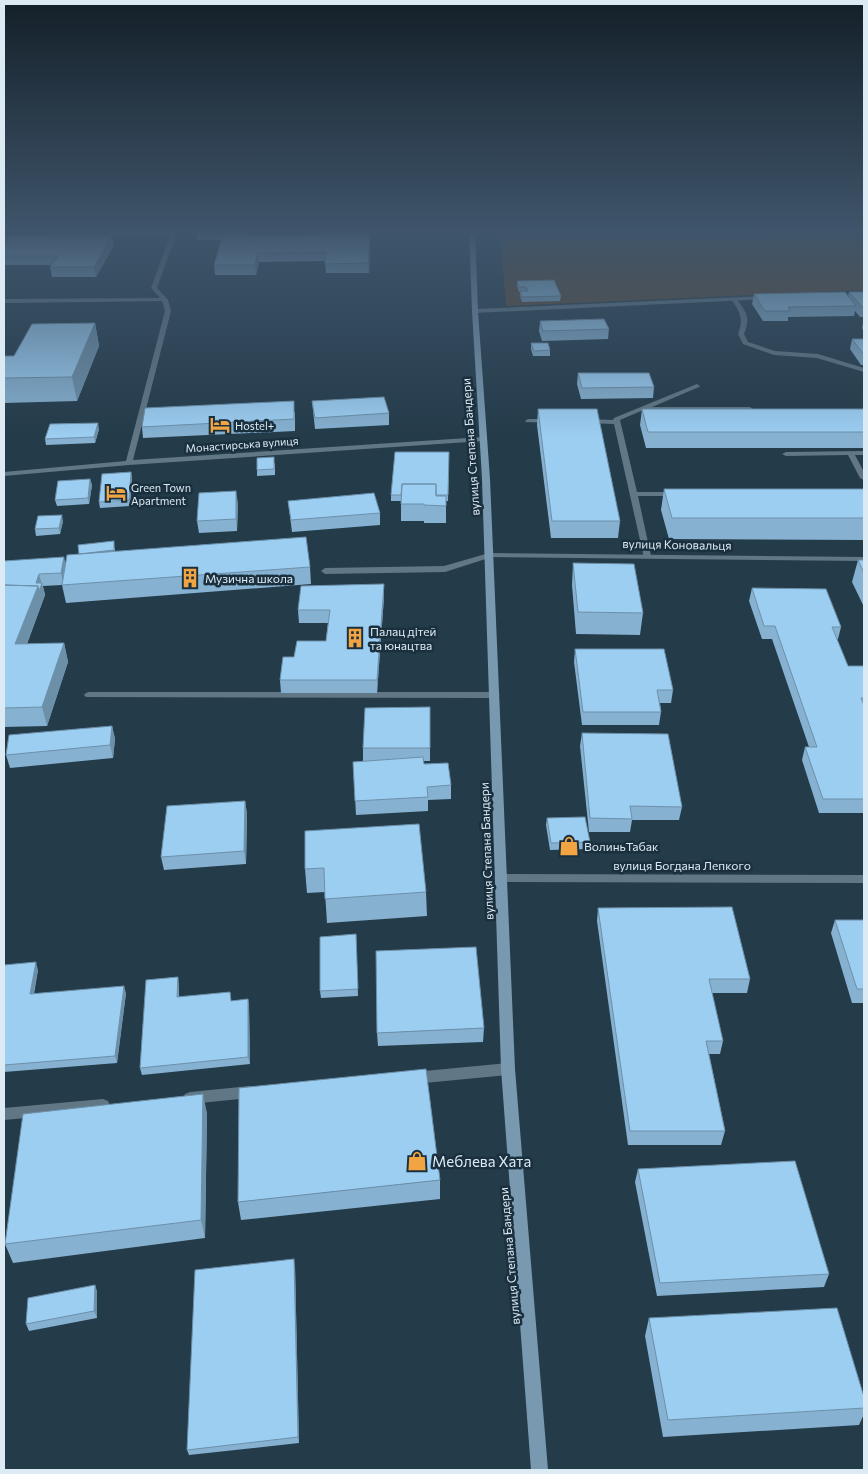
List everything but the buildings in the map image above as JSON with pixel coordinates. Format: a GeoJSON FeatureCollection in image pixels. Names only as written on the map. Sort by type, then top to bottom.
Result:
{"type":"FeatureCollection","features":[{"type":"Feature","properties":{"kind":"street","name":"вулиця Степана Бандери"},"geometry":{"type":"LineString","coordinates":[[475,299],[489,555],[508,1069],[540,1470]]}},
{"type":"Feature","properties":{"kind":"street"},"geometry":{"type":"LineString","coordinates":[[734,299],[745,316],[746,322],[741,334],[745,343],[774,354],[818,356],[864,370]]}},
{"type":"Feature","properties":{"kind":"street"},"geometry":{"type":"LineString","coordinates":[[475,311],[742,299]]}},
{"type":"Feature","properties":{"kind":"street"},"geometry":{"type":"LineString","coordinates":[[4,301],[165,300],[168,311],[129,463]]}},
{"type":"Feature","properties":{"kind":"street"},"geometry":{"type":"LineString","coordinates":[[647,556],[616,419],[697,386]]}},
{"type":"Feature","properties":{"kind":"street"},"geometry":{"type":"LineString","coordinates":[[641,409],[757,409]]}},
{"type":"Feature","properties":{"kind":"street"},"geometry":{"type":"LineString","coordinates":[[528,421],[558,421]]}},
{"type":"Feature","properties":{"kind":"street"},"geometry":{"type":"LineString","coordinates":[[577,421],[616,422]]}},
{"type":"Feature","properties":{"kind":"street","name":"Монастирська вулиця"},"geometry":{"type":"LineString","coordinates":[[4,474],[129,463],[483,439]]}},
{"type":"Feature","properties":{"kind":"street"},"geometry":{"type":"LineString","coordinates":[[850,453],[864,478]]}},
{"type":"Feature","properties":{"kind":"street"},"geometry":{"type":"LineString","coordinates":[[786,454],[864,453]]}},
{"type":"Feature","properties":{"kind":"street"},"geometry":{"type":"LineString","coordinates":[[634,494],[682,494]]}},
{"type":"Feature","properties":{"kind":"street","name":"вулиця Коновальця"},"geometry":{"type":"LineString","coordinates":[[325,572],[446,569],[489,555],[864,559]]}},
{"type":"Feature","properties":{"kind":"street"},"geometry":{"type":"LineString","coordinates":[[89,695],[494,695]]}},
{"type":"Feature","properties":{"kind":"street","name":"вулиця Богдана Лепкого"},"geometry":{"type":"LineString","coordinates":[[501,878],[864,879]]}},
{"type":"Feature","properties":{"kind":"street"},"geometry":{"type":"LineString","coordinates":[[399,1079],[508,1069]]}},
{"type":"Feature","properties":{"kind":"street"},"geometry":{"type":"LineString","coordinates":[[172,1099],[261,1091]]}},
{"type":"Feature","properties":{"kind":"street"},"geometry":{"type":"LineString","coordinates":[[4,1114],[112,1104]]}},
{"type":"Feature","properties":{"kind":"shaded area"},"geometry":{"type":"Polygon","coordinates":[[[505,299],[667,299],[506,306],[505,299]]]}},
{"type":"Feature","properties":{"kind":"place","name":"Hostel+"},"geometry":{"type":"Point","coordinates":[220,425]}},
{"type":"Feature","properties":{"kind":"place","name":"Green Town Apartment"},"geometry":{"type":"Point","coordinates":[116,493]}},
{"type":"Feature","properties":{"kind":"place","name":"Музична школа"},"geometry":{"type":"Point","coordinates":[190,578]}},
{"type":"Feature","properties":{"kind":"place","name":"Палац дітей та юнацтва"},"geometry":{"type":"Point","coordinates":[355,638]}},
{"type":"Feature","properties":{"kind":"place","name":"ВолиньТабак"},"geometry":{"type":"Point","coordinates":[569,846]}},
{"type":"Feature","properties":{"kind":"place","name":"Меблева Хата"},"geometry":{"type":"Point","coordinates":[417,1161]}}]}
